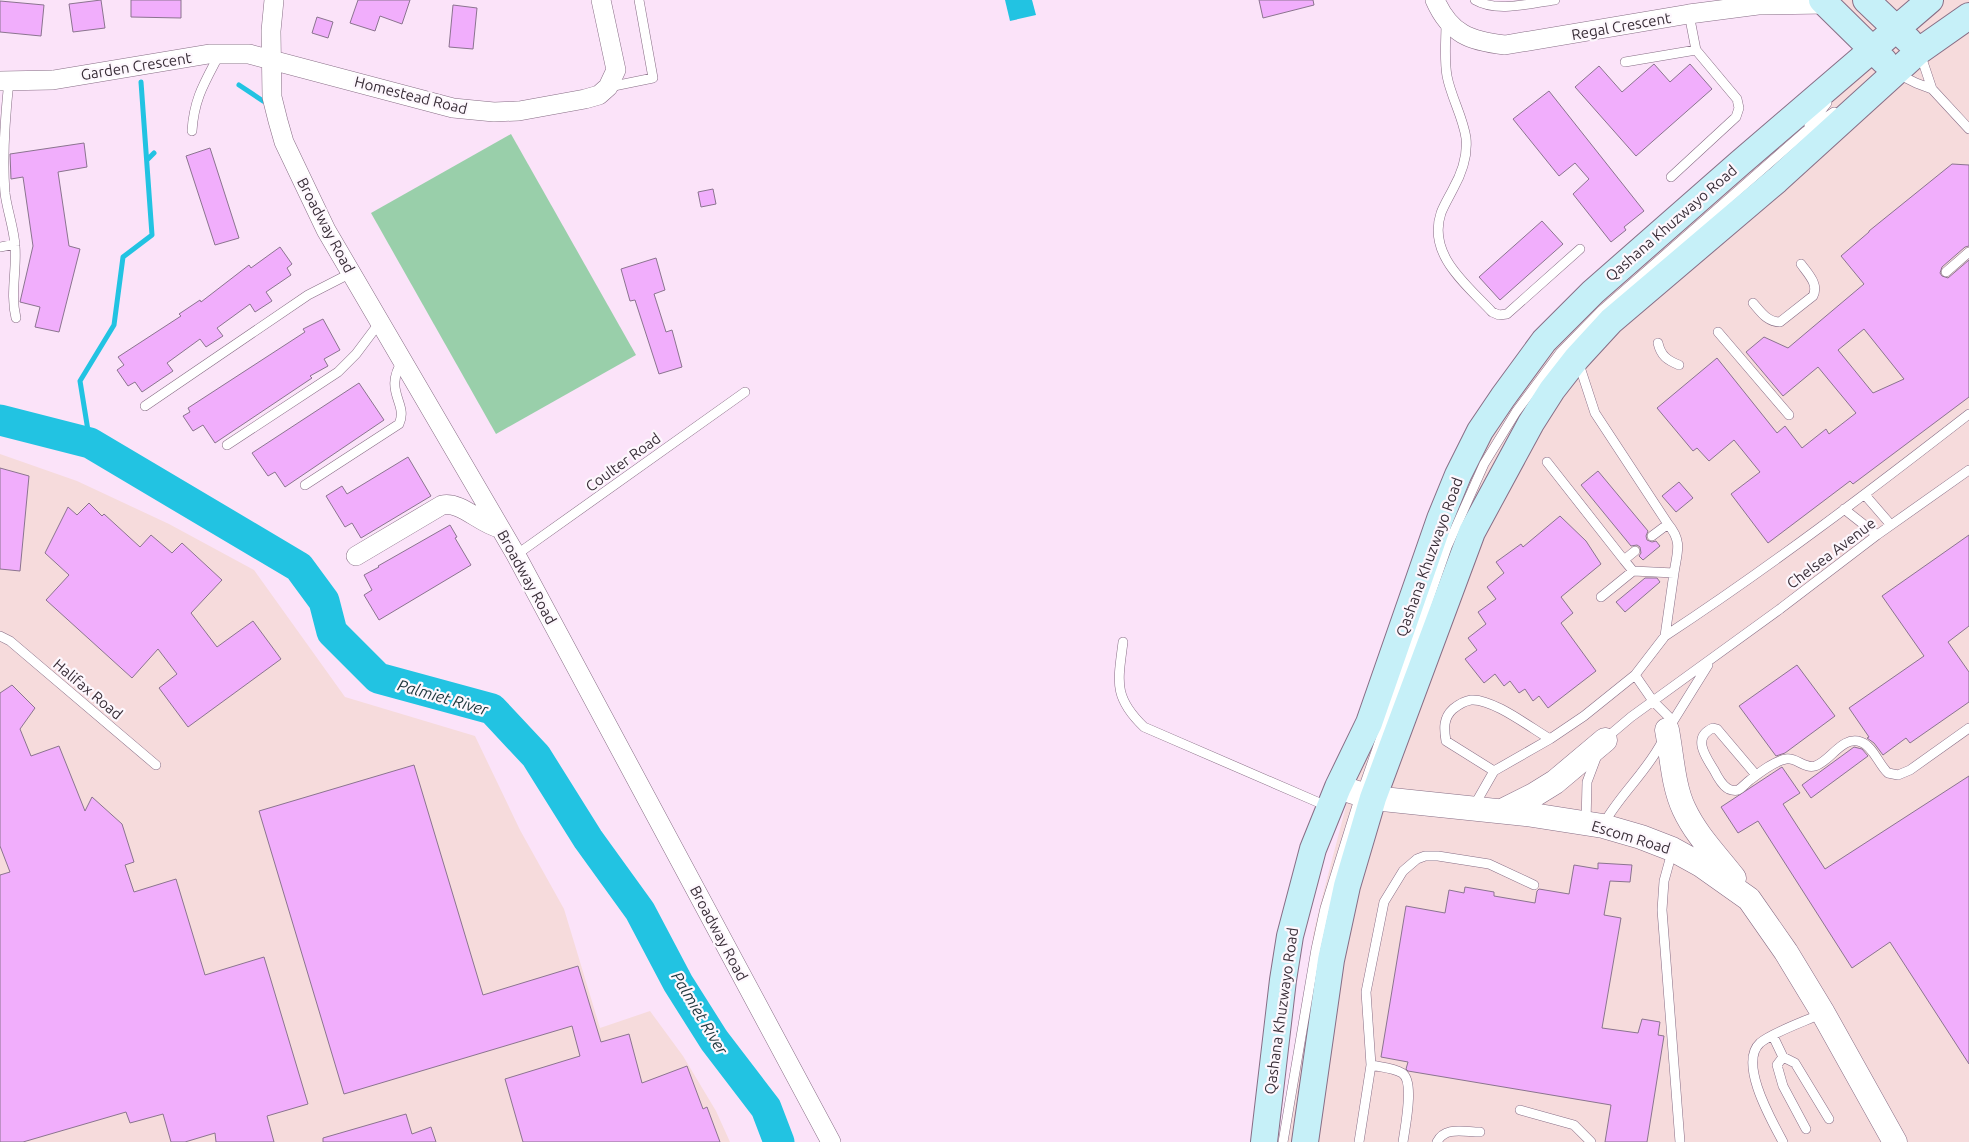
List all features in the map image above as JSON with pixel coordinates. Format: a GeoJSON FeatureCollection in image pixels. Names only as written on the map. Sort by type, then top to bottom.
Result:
{"type":"FeatureCollection","features":[{"type":"Feature","properties":{"kind":"main road"},"geometry":{"type":"LineString","coordinates":[[1866,0],[1909,40]]}},
{"type":"Feature","properties":{"kind":"main road","name":"Qashana Khuzwayo Road"},"geometry":{"type":"LineString","coordinates":[[1909,40],[1930,0]]}},
{"type":"Feature","properties":{"kind":"main road"},"geometry":{"type":"LineString","coordinates":[[1824,2],[1884,61]]}},
{"type":"Feature","properties":{"kind":"main road","name":"Qashana Khuzwayo Road"},"geometry":{"type":"LineString","coordinates":[[1305,1142],[1331,960],[1347,886],[1350,796],[1369,723],[1440,519],[1458,475],[1480,431],[1544,341],[1593,292],[1909,40],[1969,16]]}},
{"type":"Feature","properties":{"kind":"main road","name":"Qashana Khuzwayo Road"},"geometry":{"type":"LineString","coordinates":[[1264,1142],[1290,936],[1313,850],[1350,796],[1472,532],[1531,423],[1552,390],[1577,358],[1611,321],[1777,180],[1884,61]]}},
{"type":"Feature","properties":{"kind":"street","name":"Broadway Road"},"geometry":{"type":"LineString","coordinates":[[274,0],[271,31],[272,97],[284,142],[326,230],[516,555],[831,1142]]}},
{"type":"Feature","properties":{"kind":"street"},"geometry":{"type":"LineString","coordinates":[[601,0],[616,70],[608,87]]}},
{"type":"Feature","properties":{"kind":"street","name":"Regal Crescent"},"geometry":{"type":"LineString","coordinates":[[1435,0],[1446,20],[1458,32],[1482,42],[1505,45],[1689,14],[1758,5],[1824,2]]}},
{"type":"Feature","properties":{"kind":"street","name":"Garden Crescent"},"geometry":{"type":"LineString","coordinates":[[4,81],[53,80],[220,53],[249,54],[272,59]]}},
{"type":"Feature","properties":{"kind":"street","name":"Homestead Road"},"geometry":{"type":"LineString","coordinates":[[272,59],[428,103],[452,108],[494,112],[529,109],[585,99],[599,95],[608,87]]}},
{"type":"Feature","properties":{"kind":"street"},"geometry":{"type":"LineString","coordinates":[[356,556],[442,505],[449,503],[455,504],[485,524],[499,528]]}},
{"type":"Feature","properties":{"kind":"street"},"geometry":{"type":"LineString","coordinates":[[1670,726],[1679,793],[1684,809],[1709,847],[1749,899]]}},
{"type":"Feature","properties":{"kind":"street"},"geometry":{"type":"LineString","coordinates":[[1502,811],[1555,782],[1605,740]]}},
{"type":"Feature","properties":{"kind":"street","name":"Escom Road"},"geometry":{"type":"LineString","coordinates":[[1350,796],[1502,811],[1594,825],[1641,837],[1672,849],[1714,873],[1749,899],[1786,952],[1823,1013],[1895,1142]]}},
{"type":"Feature","properties":{"kind":"lane"},"geometry":{"type":"LineString","coordinates":[[608,87],[653,78],[639,0]]}},
{"type":"Feature","properties":{"kind":"lane"},"geometry":{"type":"LineString","coordinates":[[1475,0],[1493,5],[1508,6],[1555,0]]}},
{"type":"Feature","properties":{"kind":"lane"},"geometry":{"type":"LineString","coordinates":[[1909,40],[1941,0]]}},
{"type":"Feature","properties":{"kind":"lane"},"geometry":{"type":"LineString","coordinates":[[1909,40],[1969,8]]}},
{"type":"Feature","properties":{"kind":"lane"},"geometry":{"type":"LineString","coordinates":[[1671,177],[1736,117],[1738,108],[1737,100],[1696,50],[1689,14]]}},
{"type":"Feature","properties":{"kind":"lane"},"geometry":{"type":"LineString","coordinates":[[1446,20],[1445,56],[1447,76],[1466,138],[1466,154],[1462,172],[1441,212],[1438,224],[1438,238],[1442,253],[1452,270],[1492,312],[1499,315],[1506,314],[1580,249]]}},
{"type":"Feature","properties":{"kind":"lane"},"geometry":{"type":"LineString","coordinates":[[1909,40],[1932,89],[1969,129]]}},
{"type":"Feature","properties":{"kind":"lane"},"geometry":{"type":"LineString","coordinates":[[1625,62],[1696,50]]}},
{"type":"Feature","properties":{"kind":"lane"},"geometry":{"type":"LineString","coordinates":[[192,131],[193,112],[197,99],[220,53]]}},
{"type":"Feature","properties":{"kind":"lane"},"geometry":{"type":"LineString","coordinates":[[1884,61],[1916,83],[1932,89]]}},
{"type":"Feature","properties":{"kind":"lane"},"geometry":{"type":"LineString","coordinates":[[1851,81],[1884,61]]}},
{"type":"Feature","properties":{"kind":"lane"},"geometry":{"type":"LineString","coordinates":[[1855,96],[1884,61]]}},
{"type":"Feature","properties":{"kind":"lane"},"geometry":{"type":"LineString","coordinates":[[4,81],[4,176],[5,194],[15,244],[12,303],[16,318]]}},
{"type":"Feature","properties":{"kind":"lane"},"geometry":{"type":"LineString","coordinates":[[1806,131],[1823,108],[1837,94]]}},
{"type":"Feature","properties":{"kind":"lane"},"geometry":{"type":"LineString","coordinates":[[1283,1142],[1318,940],[1339,860],[1350,796],[1447,547],[1484,464],[1516,412],[1560,354],[1601,310],[1806,131],[1840,108]]}},
{"type":"Feature","properties":{"kind":"lane"},"geometry":{"type":"LineString","coordinates":[[0,248],[15,244]]}},
{"type":"Feature","properties":{"kind":"lane"},"geometry":{"type":"LineString","coordinates":[[1946,272],[1969,252]]}},
{"type":"Feature","properties":{"kind":"lane"},"geometry":{"type":"LineString","coordinates":[[1753,303],[1767,319],[1772,322],[1780,322],[1813,296],[1816,290],[1815,285],[1801,264]]}},
{"type":"Feature","properties":{"kind":"lane"},"geometry":{"type":"LineString","coordinates":[[146,406],[308,294],[351,273]]}},
{"type":"Feature","properties":{"kind":"lane"},"geometry":{"type":"LineString","coordinates":[[227,445],[338,372],[356,354],[380,322]]}},
{"type":"Feature","properties":{"kind":"lane"},"geometry":{"type":"LineString","coordinates":[[1718,332],[1789,415]]}},
{"type":"Feature","properties":{"kind":"lane"},"geometry":{"type":"LineString","coordinates":[[1658,343],[1660,352],[1665,358],[1679,365]]}},
{"type":"Feature","properties":{"kind":"lane"},"geometry":{"type":"LineString","coordinates":[[1577,358],[1595,413],[1676,534],[1678,542],[1665,636]]}},
{"type":"Feature","properties":{"kind":"lane"},"geometry":{"type":"LineString","coordinates":[[305,485],[399,424],[401,410],[393,386],[394,377],[403,360]]}},
{"type":"Feature","properties":{"kind":"lane","name":"Coulter Road"},"geometry":{"type":"LineString","coordinates":[[516,555],[745,392]]}},
{"type":"Feature","properties":{"kind":"lane"},"geometry":{"type":"LineString","coordinates":[[1473,808],[1494,771],[1550,739],[1584,716],[1635,675],[1665,636],[1730,594],[1864,495],[1969,414]]}},
{"type":"Feature","properties":{"kind":"lane"},"geometry":{"type":"LineString","coordinates":[[1547,462],[1633,571]]}},
{"type":"Feature","properties":{"kind":"lane","name":"Chelsea Avenue"},"geometry":{"type":"LineString","coordinates":[[1594,825],[1587,782],[1590,769],[1605,740],[1630,717],[1710,660],[1876,535],[1969,470]]}},
{"type":"Feature","properties":{"kind":"lane"},"geometry":{"type":"LineString","coordinates":[[1864,495],[1891,525]]}},
{"type":"Feature","properties":{"kind":"lane"},"geometry":{"type":"LineString","coordinates":[[1844,509],[1876,535]]}},
{"type":"Feature","properties":{"kind":"lane"},"geometry":{"type":"LineString","coordinates":[[1652,536],[1668,524]]}},
{"type":"Feature","properties":{"kind":"lane"},"geometry":{"type":"LineString","coordinates":[[1624,560],[1635,551]]}},
{"type":"Feature","properties":{"kind":"lane"},"geometry":{"type":"LineString","coordinates":[[1601,598],[1633,571],[1674,573]]}},
{"type":"Feature","properties":{"kind":"lane","name":"Halifax Road"},"geometry":{"type":"LineString","coordinates":[[0,636],[10,641],[156,765]]}},
{"type":"Feature","properties":{"kind":"lane"},"geometry":{"type":"LineString","coordinates":[[1123,642],[1118,679],[1121,696],[1126,706],[1144,727],[1350,796]]}},
{"type":"Feature","properties":{"kind":"lane","name":"Chelsea Avenue"},"geometry":{"type":"LineString","coordinates":[[1594,825],[1647,768],[1710,660]]}},
{"type":"Feature","properties":{"kind":"lane"},"geometry":{"type":"LineString","coordinates":[[1635,675],[1670,726]]}},
{"type":"Feature","properties":{"kind":"lane"},"geometry":{"type":"LineString","coordinates":[[1494,771],[1446,741],[1445,721],[1450,712],[1459,704],[1471,700],[1489,702],[1550,739]]}},
{"type":"Feature","properties":{"kind":"lane"},"geometry":{"type":"LineString","coordinates":[[1756,775],[1717,729],[1709,730],[1704,734],[1701,743],[1704,754],[1727,789],[1737,790],[1756,775],[1787,758],[1807,766],[1814,766],[1846,743],[1853,741],[1865,745],[1888,773],[1903,774],[1969,728]]}},
{"type":"Feature","properties":{"kind":"lane"},"geometry":{"type":"LineString","coordinates":[[1672,849],[1664,882],[1662,910],[1680,1142]]}},
{"type":"Feature","properties":{"kind":"lane"},"geometry":{"type":"LineString","coordinates":[[1360,1142],[1371,1065],[1366,992],[1384,902],[1403,871],[1417,859],[1425,856],[1438,856],[1489,864],[1534,885]]}},
{"type":"Feature","properties":{"kind":"lane"},"geometry":{"type":"LineString","coordinates":[[1783,1142],[1753,1075],[1752,1061],[1755,1050],[1759,1044],[1773,1036],[1823,1013]]}},
{"type":"Feature","properties":{"kind":"lane"},"geometry":{"type":"LineString","coordinates":[[1773,1036],[1783,1057],[1795,1062],[1829,1119]]}},
{"type":"Feature","properties":{"kind":"lane"},"geometry":{"type":"LineString","coordinates":[[1783,1057],[1777,1065],[1779,1077],[1806,1130]]}},
{"type":"Feature","properties":{"kind":"lane"},"geometry":{"type":"LineString","coordinates":[[1371,1065],[1399,1071],[1407,1079],[1409,1088],[1403,1142]]}},
{"type":"Feature","properties":{"kind":"lane"},"geometry":{"type":"LineString","coordinates":[[1520,1110],[1574,1125],[1591,1142]]}},
{"type":"Feature","properties":{"kind":"lane"},"geometry":{"type":"LineString","coordinates":[[1437,1142],[1441,1135],[1449,1131],[1480,1132]]}},
{"type":"Feature","properties":{"kind":"shaded area"},"geometry":{"type":"Polygon","coordinates":[[[1821,0],[1969,0],[1969,1142],[1283,1142],[1314,931],[1322,898],[1350,791],[1443,519],[1546,342],[1872,50],[1821,0]]]}},
{"type":"Feature","properties":{"kind":"shaded area"},"geometry":{"type":"Polygon","coordinates":[[[0,454],[77,481],[169,524],[254,570],[345,697],[475,736],[520,830],[564,909],[600,1028],[650,1011],[683,1056],[716,1111],[730,1142],[0,1142],[0,454]]]}},
{"type":"Feature","properties":{"kind":"green space"},"geometry":{"type":"Polygon","coordinates":[[[511,134],[636,355],[496,434],[371,213],[511,134]]]}},
{"type":"Feature","properties":{"kind":"water"},"geometry":{"type":"Polygon","coordinates":[[[1005,0],[1032,0],[1036,15],[1010,21],[1005,0]]]}},
{"type":"Feature","properties":{"kind":"building"},"geometry":{"type":"Polygon","coordinates":[[[101,0],[105,28],[73,32],[69,4],[101,0]]]}},
{"type":"Feature","properties":{"kind":"building"},"geometry":{"type":"Polygon","coordinates":[[[131,0],[181,0],[181,18],[131,17],[131,0]]]}},
{"type":"Feature","properties":{"kind":"building"},"geometry":{"type":"Polygon","coordinates":[[[358,0],[410,0],[402,24],[380,16],[375,31],[350,23],[358,0]]]}},
{"type":"Feature","properties":{"kind":"building"},"geometry":{"type":"Polygon","coordinates":[[[1259,0],[1313,0],[1314,5],[1263,18],[1259,0]]]}},
{"type":"Feature","properties":{"kind":"building"},"geometry":{"type":"Polygon","coordinates":[[[0,1],[44,5],[41,36],[0,32],[0,1]]]}},
{"type":"Feature","properties":{"kind":"building"},"geometry":{"type":"Polygon","coordinates":[[[453,5],[477,8],[473,49],[449,47],[453,5]]]}},
{"type":"Feature","properties":{"kind":"building"},"geometry":{"type":"Polygon","coordinates":[[[317,17],[333,22],[328,38],[312,33],[317,17]]]}},
{"type":"Feature","properties":{"kind":"building"},"geometry":{"type":"Polygon","coordinates":[[[1654,64],[1670,82],[1690,64],[1712,89],[1636,156],[1575,87],[1599,66],[1622,92],[1654,64]]]}},
{"type":"Feature","properties":{"kind":"building"},"geometry":{"type":"Polygon","coordinates":[[[1549,91],[1644,211],[1624,227],[1626,230],[1611,242],[1573,194],[1589,179],[1575,163],[1559,176],[1513,119],[1549,91]]]}},
{"type":"Feature","properties":{"kind":"building"},"geometry":{"type":"Polygon","coordinates":[[[84,143],[87,167],[58,172],[69,246],[80,249],[59,332],[35,327],[40,307],[20,302],[33,246],[23,177],[11,179],[10,154],[84,143]]]}},
{"type":"Feature","properties":{"kind":"building"},"geometry":{"type":"Polygon","coordinates":[[[210,148],[239,238],[215,245],[186,156],[210,148]]]}},
{"type":"Feature","properties":{"kind":"building"},"geometry":{"type":"Polygon","coordinates":[[[1952,164],[1969,165],[1969,246],[1965,247],[1942,267],[1940,273],[1948,278],[1969,260],[1969,397],[1853,484],[1850,481],[1768,543],[1731,494],[1760,472],[1734,440],[1709,461],[1697,448],[1693,451],[1657,408],[1717,358],[1777,433],[1785,426],[1802,448],[1826,429],[1829,434],[1856,413],[1818,367],[1783,396],[1746,352],[1764,337],[1788,348],[1864,284],[1841,256],[1952,164]],[[1864,329],[1838,350],[1873,393],[1904,379],[1864,329]]]}},
{"type":"Feature","properties":{"kind":"building"},"geometry":{"type":"Polygon","coordinates":[[[713,189],[716,204],[701,207],[698,192],[713,189]]]}},
{"type":"Feature","properties":{"kind":"building"},"geometry":{"type":"Polygon","coordinates":[[[1542,221],[1563,244],[1500,300],[1479,277],[1542,221]]]}},
{"type":"Feature","properties":{"kind":"building"},"geometry":{"type":"Polygon","coordinates":[[[280,247],[292,264],[287,268],[291,275],[266,292],[272,301],[255,312],[250,304],[217,328],[223,336],[206,347],[200,339],[167,363],[173,371],[142,392],[135,382],[128,386],[117,370],[124,365],[118,357],[181,316],[179,314],[200,300],[201,302],[249,265],[251,268],[280,247]]]}},
{"type":"Feature","properties":{"kind":"building"},"geometry":{"type":"Polygon","coordinates":[[[656,258],[665,290],[654,294],[666,332],[672,330],[682,367],[659,374],[635,300],[630,301],[621,269],[656,258]]]}},
{"type":"Feature","properties":{"kind":"building"},"geometry":{"type":"Polygon","coordinates":[[[323,319],[340,350],[324,359],[328,366],[310,376],[312,378],[215,443],[203,425],[193,431],[183,416],[190,412],[188,408],[305,332],[303,329],[323,319]]]}},
{"type":"Feature","properties":{"kind":"building"},"geometry":{"type":"Polygon","coordinates":[[[359,383],[384,420],[285,487],[275,472],[268,476],[252,453],[359,383]]]}},
{"type":"Feature","properties":{"kind":"building"},"geometry":{"type":"Polygon","coordinates":[[[408,457],[431,496],[361,538],[352,523],[345,527],[326,496],[342,486],[347,494],[408,457]]]}},
{"type":"Feature","properties":{"kind":"building"},"geometry":{"type":"Polygon","coordinates":[[[0,468],[29,476],[20,571],[0,569],[0,468]]]}},
{"type":"Feature","properties":{"kind":"building"},"geometry":{"type":"Polygon","coordinates":[[[1598,471],[1648,531],[1647,540],[1656,541],[1660,546],[1643,560],[1639,556],[1641,553],[1640,547],[1637,545],[1631,546],[1581,485],[1598,471]]]}},
{"type":"Feature","properties":{"kind":"building"},"geometry":{"type":"Polygon","coordinates":[[[1679,482],[1693,498],[1676,512],[1662,496],[1679,482]]]}},
{"type":"Feature","properties":{"kind":"building"},"geometry":{"type":"Polygon","coordinates":[[[89,503],[140,547],[151,535],[172,553],[182,543],[222,580],[191,613],[217,647],[253,621],[281,659],[188,727],[159,688],[177,674],[158,649],[132,678],[46,600],[69,575],[45,553],[68,507],[77,515],[89,503]]]}},
{"type":"Feature","properties":{"kind":"building"},"geometry":{"type":"Polygon","coordinates":[[[1560,516],[1586,541],[1601,564],[1561,597],[1573,613],[1561,623],[1596,671],[1548,708],[1539,696],[1533,701],[1525,689],[1519,693],[1510,681],[1504,686],[1495,674],[1484,683],[1465,659],[1477,650],[1468,638],[1486,624],[1478,612],[1496,599],[1487,587],[1504,573],[1496,562],[1521,544],[1523,547],[1560,516]]]}},
{"type":"Feature","properties":{"kind":"building"},"geometry":{"type":"Polygon","coordinates":[[[450,525],[457,537],[455,538],[471,565],[379,620],[364,595],[372,590],[364,575],[450,525]]]}},
{"type":"Feature","properties":{"kind":"building"},"geometry":{"type":"Polygon","coordinates":[[[1969,535],[1969,626],[1948,642],[1969,672],[1969,702],[1910,743],[1906,738],[1883,755],[1874,743],[1867,738],[1869,737],[1849,708],[1924,656],[1882,596],[1969,535]]]}},
{"type":"Feature","properties":{"kind":"building"},"geometry":{"type":"Polygon","coordinates":[[[1645,578],[1657,578],[1660,582],[1625,612],[1616,602],[1645,578]]]}},
{"type":"Feature","properties":{"kind":"building"},"geometry":{"type":"Polygon","coordinates":[[[1797,665],[1835,716],[1785,753],[1776,756],[1739,706],[1797,665]]]}},
{"type":"Feature","properties":{"kind":"building"},"geometry":{"type":"Polygon","coordinates":[[[12,685],[35,708],[20,729],[31,756],[59,746],[85,811],[92,797],[122,824],[134,862],[125,865],[134,892],[176,879],[205,975],[264,957],[308,1104],[267,1116],[274,1142],[216,1142],[215,1133],[185,1142],[171,1142],[163,1114],[130,1123],[126,1112],[23,1142],[0,1142],[0,875],[10,872],[0,846],[0,693],[12,685]]]}},
{"type":"Feature","properties":{"kind":"building"},"geometry":{"type":"Polygon","coordinates":[[[1854,747],[1862,749],[1868,756],[1811,798],[1802,785],[1854,747]]]}},
{"type":"Feature","properties":{"kind":"building"},"geometry":{"type":"Polygon","coordinates":[[[414,765],[483,995],[578,966],[601,1042],[629,1034],[642,1083],[687,1066],[703,1109],[707,1107],[720,1142],[523,1142],[505,1079],[580,1056],[572,1026],[344,1094],[259,811],[414,765]]]}},
{"type":"Feature","properties":{"kind":"building"},"geometry":{"type":"Polygon","coordinates":[[[1782,767],[1800,793],[1783,804],[1825,869],[1969,776],[1969,1064],[1890,942],[1852,968],[1758,821],[1738,833],[1721,807],[1782,767]]]}},
{"type":"Feature","properties":{"kind":"building"},"geometry":{"type":"Polygon","coordinates":[[[1598,863],[1632,865],[1630,882],[1610,881],[1604,915],[1621,918],[1602,1028],[1638,1033],[1642,1019],[1660,1022],[1658,1035],[1664,1036],[1647,1142],[1605,1142],[1611,1105],[1408,1071],[1406,1069],[1408,1062],[1381,1057],[1406,906],[1445,913],[1449,890],[1464,893],[1465,887],[1494,892],[1494,896],[1535,903],[1539,889],[1569,894],[1574,865],[1598,869],[1598,863]]]}},
{"type":"Feature","properties":{"kind":"building"},"geometry":{"type":"Polygon","coordinates":[[[406,1114],[412,1134],[431,1127],[436,1142],[323,1142],[323,1138],[406,1114]]]}},
{"type":"Feature","properties":{"kind":"waterway"},"geometry":{"type":"LineString","coordinates":[[90,443],[80,381],[114,325],[123,257],[152,235],[141,82]]}},
{"type":"Feature","properties":{"kind":"waterway"},"geometry":{"type":"LineString","coordinates":[[239,85],[263,101]]}},
{"type":"Feature","properties":{"kind":"waterway"},"geometry":{"type":"LineString","coordinates":[[147,160],[154,153]]}},
{"type":"Feature","properties":{"kind":"waterway","name":"Palmiet River"},"geometry":{"type":"LineString","coordinates":[[0,420],[90,443],[299,567],[324,601],[332,632],[378,678],[492,709],[536,756],[588,839],[640,911],[678,983],[714,1040],[766,1108],[779,1142]]}}]}
